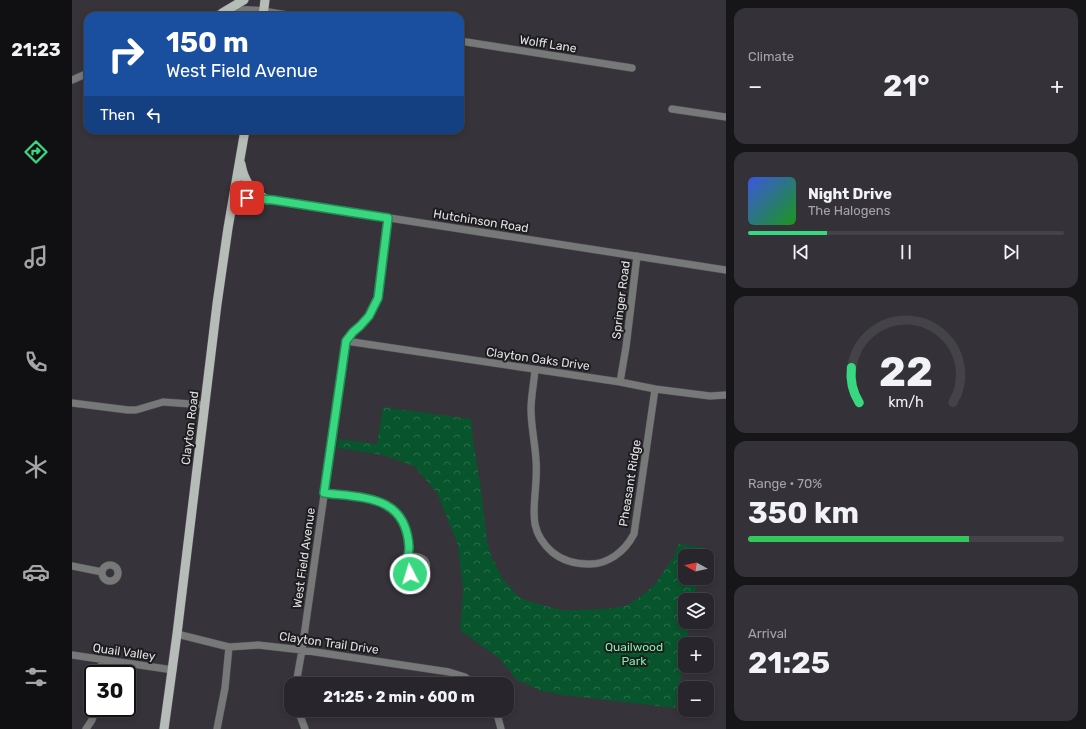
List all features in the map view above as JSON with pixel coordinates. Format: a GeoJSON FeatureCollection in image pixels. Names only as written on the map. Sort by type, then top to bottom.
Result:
{"type":"FeatureCollection","features":[{"type":"Feature","properties":{"kind":"main road"},"geometry":{"type":"LineString","coordinates":[[222,12],[244,0]]}},
{"type":"Feature","properties":{"kind":"main road"},"geometry":{"type":"LineString","coordinates":[[264,12],[265,0]]}},
{"type":"Feature","properties":{"kind":"main road","name":"Clayton Road"},"geometry":{"type":"LineString","coordinates":[[164,729],[218,296],[244,134]]}},
{"type":"Feature","properties":{"kind":"main road"},"geometry":{"type":"LineString","coordinates":[[240,159],[245,180],[252,189],[267,200]]}},
{"type":"Feature","properties":{"kind":"street"},"geometry":{"type":"LineString","coordinates":[[226,12],[237,9],[252,9],[259,12]]}},
{"type":"Feature","properties":{"kind":"street","name":"Wolff Lane"},"geometry":{"type":"LineString","coordinates":[[464,42],[632,68]]}},
{"type":"Feature","properties":{"kind":"street"},"geometry":{"type":"LineString","coordinates":[[72,80],[84,75]]}},
{"type":"Feature","properties":{"kind":"street"},"geometry":{"type":"LineString","coordinates":[[672,109],[726,117]]}},
{"type":"Feature","properties":{"kind":"street","name":"Hutchinson Road"},"geometry":{"type":"LineString","coordinates":[[233,197],[267,200],[726,270]]}},
{"type":"Feature","properties":{"kind":"street"},"geometry":{"type":"LineString","coordinates":[[346,341],[369,316],[378,298],[388,218]]}},
{"type":"Feature","properties":{"kind":"street","name":"Springer Road"},"geometry":{"type":"LineString","coordinates":[[620,382],[626,347],[637,256]]}},
{"type":"Feature","properties":{"kind":"street","name":"Clayton Oaks Drive"},"geometry":{"type":"LineString","coordinates":[[346,341],[620,382],[654,389],[710,396],[726,395]]}},
{"type":"Feature","properties":{"kind":"street","name":"West Field Avenue"},"geometry":{"type":"LineString","coordinates":[[297,677],[346,341]]}},
{"type":"Feature","properties":{"kind":"street","name":"Pheasant Ridge"},"geometry":{"type":"LineString","coordinates":[[535,370],[531,406],[536,460],[534,520],[536,532],[549,549],[557,556],[567,561],[579,564],[592,564],[612,558],[625,548],[634,534],[654,389]]}},
{"type":"Feature","properties":{"kind":"street"},"geometry":{"type":"LineString","coordinates":[[72,403],[128,410],[136,410],[163,402],[205,405]]}},
{"type":"Feature","properties":{"kind":"street"},"geometry":{"type":"LineString","coordinates":[[324,493],[370,498],[389,507],[398,515],[407,533],[407,568],[410,574],[416,576],[422,574],[426,569],[423,560],[421,558],[408,556]]}},
{"type":"Feature","properties":{"kind":"street"},"geometry":{"type":"LineString","coordinates":[[72,566],[102,572]]}},
{"type":"Feature","properties":{"kind":"street","name":"Clayton Trail Drive"},"geometry":{"type":"LineString","coordinates":[[177,634],[229,646],[258,645],[302,650],[449,672],[465,677]]}},
{"type":"Feature","properties":{"kind":"street"},"geometry":{"type":"LineString","coordinates":[[217,729],[226,688],[229,646]]}},
{"type":"Feature","properties":{"kind":"street","name":"Quail Valley"},"geometry":{"type":"LineString","coordinates":[[72,655],[172,670]]}},
{"type":"Feature","properties":{"kind":"street"},"geometry":{"type":"LineString","coordinates":[[101,665],[102,660]]}},
{"type":"Feature","properties":{"kind":"street"},"geometry":{"type":"LineString","coordinates":[[86,729],[93,717]]}},
{"type":"Feature","properties":{"kind":"street"},"geometry":{"type":"LineString","coordinates":[[301,717],[305,729]]}},
{"type":"Feature","properties":{"kind":"street"},"geometry":{"type":"LineString","coordinates":[[498,717],[501,729]]}},
{"type":"Feature","properties":{"kind":"green space","name":"Quailwood Park"},"geometry":{"type":"Polygon","coordinates":[[[383,407],[471,419],[487,541],[491,556],[503,579],[518,596],[528,601],[561,610],[601,609],[628,605],[655,584],[673,558],[678,544],[702,547],[702,549],[678,549],[678,585],[696,585],[695,593],[678,593],[678,629],[689,629],[687,637],[678,637],[678,673],[681,673],[680,681],[678,681],[675,708],[563,695],[542,691],[517,680],[500,659],[460,630],[463,589],[458,545],[437,493],[414,466],[383,455],[337,448],[338,439],[377,444],[383,407]]]}},
{"type":"Feature","properties":{"kind":"route"},"geometry":{"type":"LineString","coordinates":[[247,198],[273,200],[388,218],[378,298],[369,316],[346,341],[324,493],[370,498],[389,507],[398,515],[407,533],[409,551],[407,568],[410,574]]}}]}
